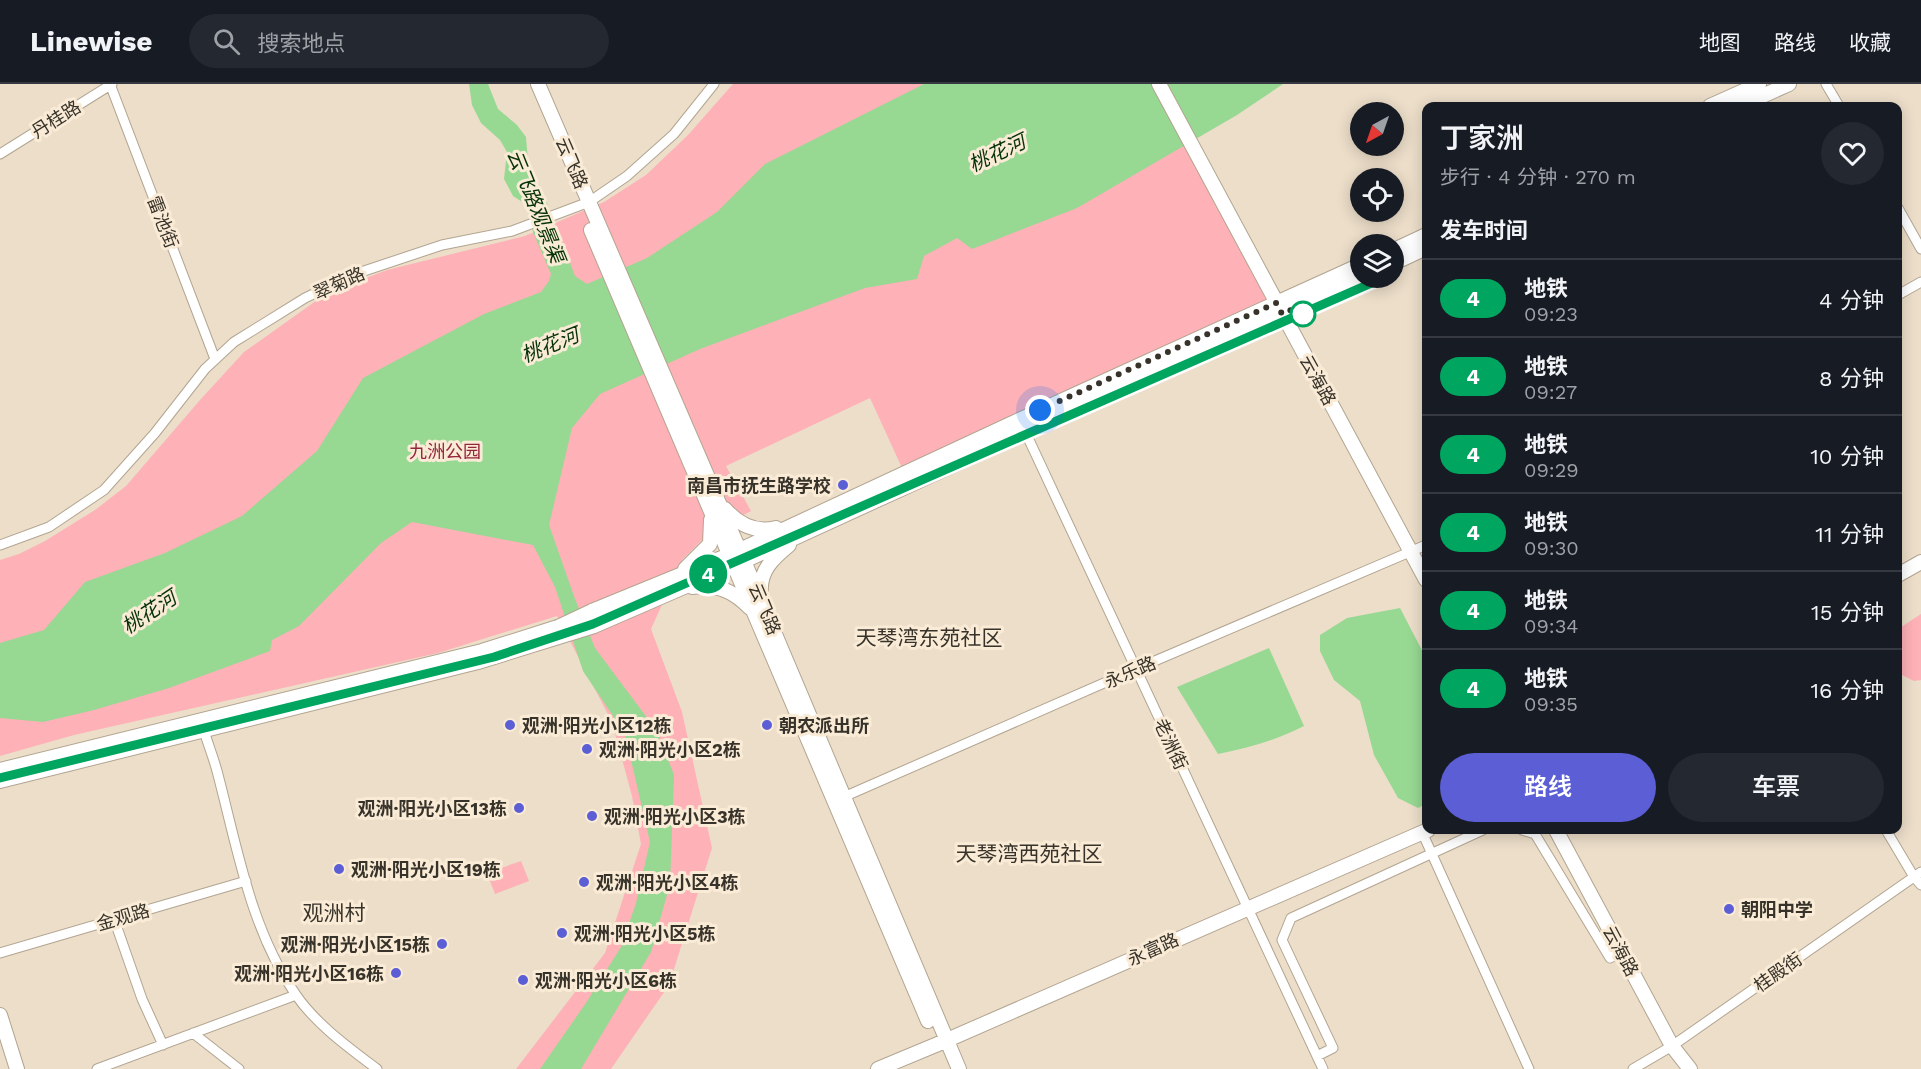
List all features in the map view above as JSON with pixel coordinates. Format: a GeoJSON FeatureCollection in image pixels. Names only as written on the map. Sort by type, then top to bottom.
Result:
{"type":"FeatureCollection","features":[{"type":"Feature","properties":{"kind":"main road","name":"云飞路"},"geometry":{"type":"LineString","coordinates":[[529,84],[585,204]]}},
{"type":"Feature","properties":{"kind":"main road","name":"云飞路"},"geometry":{"type":"LineString","coordinates":[[538,84],[585,204],[839,799],[943,1042],[959,1069]]}},
{"type":"Feature","properties":{"kind":"main road","name":"云海路"},"geometry":{"type":"LineString","coordinates":[[1159,84],[1422,572]]}},
{"type":"Feature","properties":{"kind":"main road"},"geometry":{"type":"LineString","coordinates":[[1719,102],[1759,84]]}},
{"type":"Feature","properties":{"kind":"main road"},"geometry":{"type":"LineString","coordinates":[[1749,102],[1789,84]]}},
{"type":"Feature","properties":{"kind":"main road"},"geometry":{"type":"LineString","coordinates":[[1404,245],[1422,237]]}},
{"type":"Feature","properties":{"kind":"main road"},"geometry":{"type":"LineString","coordinates":[[1404,259],[1422,251]]}},
{"type":"Feature","properties":{"kind":"main road"},"geometry":{"type":"LineString","coordinates":[[0,781],[482,651],[594,626],[678,583],[1026,432],[1279,309],[1350,270]]}},
{"type":"Feature","properties":{"kind":"main road"},"geometry":{"type":"LineString","coordinates":[[559,632],[592,612],[678,583],[716,587],[730,591],[757,606],[764,570],[798,530],[1019,420],[1279,309],[1350,282]]}},
{"type":"Feature","properties":{"kind":"main road"},"geometry":{"type":"LineString","coordinates":[[678,583],[710,544],[716,508],[753,529],[798,530]]}},
{"type":"Feature","properties":{"kind":"main road"},"geometry":{"type":"LineString","coordinates":[[1902,573],[1921,562]]}},
{"type":"Feature","properties":{"kind":"main road"},"geometry":{"type":"LineString","coordinates":[[0,770],[203,725]]}},
{"type":"Feature","properties":{"kind":"main road","name":"永富路"},"geometry":{"type":"LineString","coordinates":[[878,1069],[1422,832]]}},
{"type":"Feature","properties":{"kind":"main road","name":"云海路"},"geometry":{"type":"LineString","coordinates":[[1558,834],[1672,1046],[1690,1069]]}},
{"type":"Feature","properties":{"kind":"main road"},"geometry":{"type":"LineString","coordinates":[[0,1015],[17,1069]]}},
{"type":"Feature","properties":{"kind":"main road","name":"云飞路"},"geometry":{"type":"LineString","coordinates":[[943,1042],[948,1069]]}},
{"type":"Feature","properties":{"kind":"street","name":"丹桂路"},"geometry":{"type":"LineString","coordinates":[[0,154],[111,84]]}},
{"type":"Feature","properties":{"kind":"street","name":"雷池街"},"geometry":{"type":"LineString","coordinates":[[111,84],[215,359]]}},
{"type":"Feature","properties":{"kind":"street","name":"翠菊路"},"geometry":{"type":"LineString","coordinates":[[0,545],[49,527],[104,490],[155,433],[205,369],[244,335],[305,298],[355,274],[442,245],[512,231],[585,204],[627,176],[674,134],[714,84]]}},
{"type":"Feature","properties":{"kind":"street"},"geometry":{"type":"LineString","coordinates":[[1826,84],[1837,102]]}},
{"type":"Feature","properties":{"kind":"street"},"geometry":{"type":"LineString","coordinates":[[1902,215],[1921,249]]}},
{"type":"Feature","properties":{"kind":"street"},"geometry":{"type":"LineString","coordinates":[[1902,293],[1921,282]]}},
{"type":"Feature","properties":{"kind":"street","name":"老洲街"},"geometry":{"type":"LineString","coordinates":[[1019,420],[1323,1069]]}},
{"type":"Feature","properties":{"kind":"street","name":"永乐路"},"geometry":{"type":"LineString","coordinates":[[839,799],[1422,547]]}},
{"type":"Feature","properties":{"kind":"street"},"geometry":{"type":"LineString","coordinates":[[203,725],[246,881],[266,938],[296,995],[316,1019],[377,1069]]}},
{"type":"Feature","properties":{"kind":"street"},"geometry":{"type":"LineString","coordinates":[[1426,834],[1432,853],[1529,1069]]}},
{"type":"Feature","properties":{"kind":"street"},"geometry":{"type":"LineString","coordinates":[[1317,1056],[1333,1048],[1282,940],[1291,918],[1474,834]]}},
{"type":"Feature","properties":{"kind":"street"},"geometry":{"type":"LineString","coordinates":[[1535,834],[1610,958],[1621,952]]}},
{"type":"Feature","properties":{"kind":"street"},"geometry":{"type":"LineString","coordinates":[[1889,834],[1917,874],[1921,885]]}},
{"type":"Feature","properties":{"kind":"street","name":"桂殿街"},"geometry":{"type":"LineString","coordinates":[[1633,1069],[1672,1046],[1917,874]]}},
{"type":"Feature","properties":{"kind":"street","name":"金观路"},"geometry":{"type":"LineString","coordinates":[[0,953],[246,881]]}},
{"type":"Feature","properties":{"kind":"street"},"geometry":{"type":"LineString","coordinates":[[114,919],[142,999],[163,1045]]}},
{"type":"Feature","properties":{"kind":"street"},"geometry":{"type":"LineString","coordinates":[[97,1069],[296,995]]}},
{"type":"Feature","properties":{"kind":"street"},"geometry":{"type":"LineString","coordinates":[[193,1033],[239,1069]]}},
{"type":"Feature","properties":{"kind":"green space","name":"九洲公园"},"geometry":{"type":"Polygon","coordinates":[[[733,84],[1152,84],[1270,302],[902,468],[870,398],[726,466],[751,511],[708,534],[682,560],[651,629],[682,712],[712,848],[669,985],[611,1069],[516,1069],[605,953],[641,844],[632,796],[612,722],[557,616],[438,653],[74,735],[0,756],[0,560],[19,554],[45,541],[95,510],[126,486],[244,352],[327,293],[387,270],[525,236],[604,202],[646,175],[688,135],[733,84]]]}},
{"type":"Feature","properties":{"kind":"green space"},"geometry":{"type":"Polygon","coordinates":[[[1921,614],[1921,680],[1914,681],[1902,675],[1902,626],[1921,614]]]}},
{"type":"Feature","properties":{"kind":"green space"},"geometry":{"type":"Polygon","coordinates":[[[521,861],[529,881],[495,894],[487,873],[521,861]]]}},
{"type":"Feature","properties":{"kind":"water"},"geometry":{"type":"Polygon","coordinates":[[[469,84],[488,84],[498,109],[517,125],[526,137],[529,173],[545,198],[575,276],[587,284],[647,258],[717,212],[765,164],[924,84],[1283,84],[1237,115],[1077,208],[972,249],[957,238],[924,256],[917,279],[865,288],[700,349],[600,394],[572,428],[549,525],[595,648],[657,731],[674,775],[670,884],[651,952],[581,1069],[540,1069],[586,1003],[621,947],[636,903],[650,842],[625,734],[583,671],[555,587],[533,545],[412,522],[381,543],[299,626],[272,640],[270,651],[169,688],[94,710],[43,722],[0,718],[0,643],[44,630],[85,582],[165,553],[242,516],[317,451],[363,378],[484,314],[541,292],[551,274],[533,232],[527,205],[513,196],[504,179],[507,152],[500,140],[481,123],[472,105],[469,84]]]}},
{"type":"Feature","properties":{"kind":"water"},"geometry":{"type":"Polygon","coordinates":[[[1400,608],[1422,650],[1422,806],[1418,808],[1398,798],[1374,755],[1360,701],[1334,680],[1320,651],[1320,635],[1347,618],[1400,608]]]}},
{"type":"Feature","properties":{"kind":"water"},"geometry":{"type":"Polygon","coordinates":[[[1269,648],[1304,726],[1262,743],[1218,754],[1177,687],[1269,648]]]}},
{"type":"Feature","properties":{"kind":"metro line","name":"4"},"geometry":{"type":"LineString","coordinates":[[0,778],[494,657],[593,624],[1361,288]]}},
{"type":"Feature","properties":{"kind":"place","name":"南昌市抚生路学校"},"geometry":{"type":"Point","coordinates":[843,485]}},
{"type":"Feature","properties":{"kind":"place","name":"观洲·阳光小区12栋"},"geometry":{"type":"Point","coordinates":[510,725]}},
{"type":"Feature","properties":{"kind":"place","name":"朝农派出所"},"geometry":{"type":"Point","coordinates":[767,725]}},
{"type":"Feature","properties":{"kind":"place","name":"观洲·阳光小区2栋"},"geometry":{"type":"Point","coordinates":[587,749]}},
{"type":"Feature","properties":{"kind":"place","name":"观洲·阳光小区13栋"},"geometry":{"type":"Point","coordinates":[519,808]}},
{"type":"Feature","properties":{"kind":"place","name":"观洲·阳光小区3栋"},"geometry":{"type":"Point","coordinates":[592,816]}},
{"type":"Feature","properties":{"kind":"place","name":"观洲·阳光小区19栋"},"geometry":{"type":"Point","coordinates":[339,869]}},
{"type":"Feature","properties":{"kind":"place","name":"观洲·阳光小区4栋"},"geometry":{"type":"Point","coordinates":[584,882]}},
{"type":"Feature","properties":{"kind":"place","name":"朝阳中学"},"geometry":{"type":"Point","coordinates":[1729,909]}},
{"type":"Feature","properties":{"kind":"place","name":"观洲·阳光小区5栋"},"geometry":{"type":"Point","coordinates":[562,933]}},
{"type":"Feature","properties":{"kind":"place","name":"观洲·阳光小区15栋"},"geometry":{"type":"Point","coordinates":[442,944]}},
{"type":"Feature","properties":{"kind":"place","name":"观洲·阳光小区16栋"},"geometry":{"type":"Point","coordinates":[396,973]}},
{"type":"Feature","properties":{"kind":"place","name":"观洲·阳光小区6栋"},"geometry":{"type":"Point","coordinates":[523,980]}},
{"type":"Feature","properties":{"kind":"district","name":"天琴湾东苑社区"},"geometry":{"type":"Point","coordinates":[929,637]}},
{"type":"Feature","properties":{"kind":"district","name":"天琴湾西苑社区"},"geometry":{"type":"Point","coordinates":[1029,853]}},
{"type":"Feature","properties":{"kind":"district","name":"观洲村"},"geometry":{"type":"Point","coordinates":[334,912]}},
{"type":"Feature","properties":{"kind":"route"},"geometry":{"type":"LineString","coordinates":[[1040,410],[1276,303],[1282,314],[1302,305],[1303,314]]}},
{"type":"Feature","properties":{"kind":"water label","name":"桃花河"},"geometry":{"type":"Point","coordinates":[997,153]}},
{"type":"Feature","properties":{"kind":"water label","name":"云飞路观景渠"},"geometry":{"type":"Point","coordinates":[536,206]}},
{"type":"Feature","properties":{"kind":"water label","name":"桃花河"},"geometry":{"type":"Point","coordinates":[550,345]}},
{"type":"Feature","properties":{"kind":"water label","name":"桃花河"},"geometry":{"type":"Point","coordinates":[149,612]}}]}
